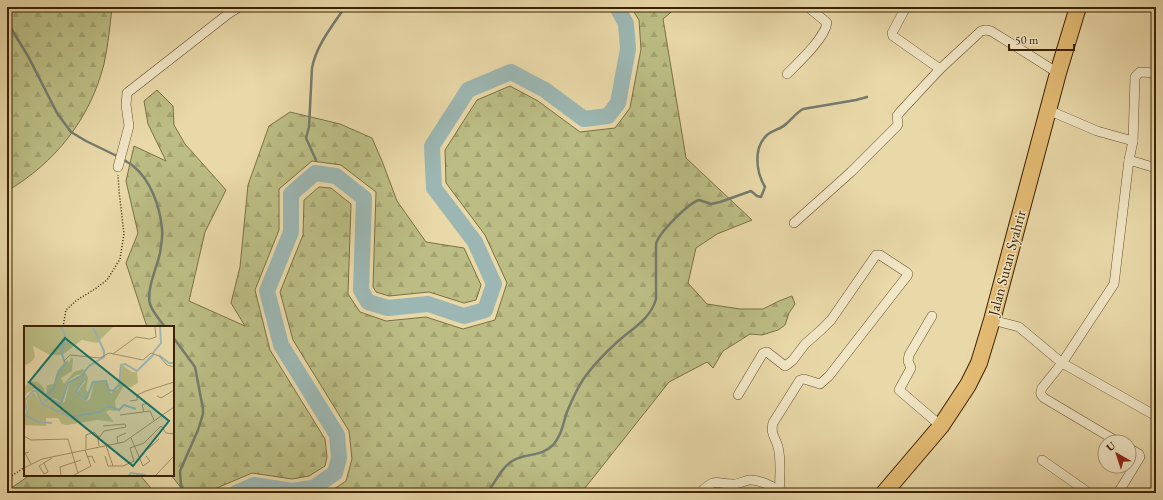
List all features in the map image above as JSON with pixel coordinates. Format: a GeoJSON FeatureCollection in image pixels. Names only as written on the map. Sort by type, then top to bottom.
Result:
{"type":"FeatureCollection","features":[{"type":"Feature","properties":{"kind":"highway","name":"Jalan Sutan Syahrir"},"geometry":{"type":"LineString","coordinates":[[884,493],[941,426],[959,400],[974,375],[979,363],[992,320],[1058,73],[1078,7]]}},
{"type":"Feature","properties":{"kind":"street"},"geometry":{"type":"LineString","coordinates":[[118,167],[129,126],[126,105],[128,93],[228,14],[239,7]]}},
{"type":"Feature","properties":{"kind":"street"},"geometry":{"type":"LineString","coordinates":[[788,74],[820,38],[827,26],[827,23],[808,7]]}},
{"type":"Feature","properties":{"kind":"street"},"geometry":{"type":"LineString","coordinates":[[906,7],[892,33],[893,36],[940,69]]}},
{"type":"Feature","properties":{"kind":"street"},"geometry":{"type":"LineString","coordinates":[[794,223],[851,172],[897,126],[897,116],[900,112],[940,69],[981,32],[986,30],[991,31],[1058,73]]}},
{"type":"Feature","properties":{"kind":"street"},"geometry":{"type":"LineString","coordinates":[[1105,434],[1041,395],[1040,392],[1062,363],[1114,284],[1129,160],[1133,141],[1135,78],[1140,72],[1156,73]]}},
{"type":"Feature","properties":{"kind":"street"},"geometry":{"type":"LineString","coordinates":[[1048,110],[1097,131],[1133,141]]}},
{"type":"Feature","properties":{"kind":"street"},"geometry":{"type":"LineString","coordinates":[[1129,160],[1156,168]]}},
{"type":"Feature","properties":{"kind":"street"},"geometry":{"type":"LineString","coordinates":[[700,493],[711,483],[734,484],[750,480],[756,480],[779,491],[778,447],[771,428],[773,423],[800,380],[804,379],[820,384],[829,376],[908,274],[880,255],[876,255],[831,320],[805,344],[793,360],[785,366],[768,352],[763,353],[738,395]]}},
{"type":"Feature","properties":{"kind":"street"},"geometry":{"type":"LineString","coordinates":[[932,316],[909,355],[908,361],[911,368],[899,390],[941,426]]}},
{"type":"Feature","properties":{"kind":"street"},"geometry":{"type":"LineString","coordinates":[[992,320],[1019,327],[1062,363],[1156,416]]}},
{"type":"Feature","properties":{"kind":"street"},"geometry":{"type":"LineString","coordinates":[[1137,453],[1140,457],[1137,462]]}},
{"type":"Feature","properties":{"kind":"street"},"geometry":{"type":"LineString","coordinates":[[1042,460],[1089,493]]}},
{"type":"Feature","properties":{"kind":"street"},"geometry":{"type":"LineString","coordinates":[[1118,493],[1130,474]]}},
{"type":"Feature","properties":{"kind":"path"},"geometry":{"type":"LineString","coordinates":[[63,326],[66,310],[77,300],[107,280],[120,260],[124,234],[118,167]]}},
{"type":"Feature","properties":{"kind":"path"},"geometry":{"type":"LineString","coordinates":[[7,479],[24,468]]}},
{"type":"Feature","properties":{"kind":"green space"},"geometry":{"type":"Polygon","coordinates":[[[7,7],[112,7],[104,64],[90,103],[80,121],[55,153],[24,180],[7,191],[7,7]]]}},
{"type":"Feature","properties":{"kind":"green space"},"geometry":{"type":"Polygon","coordinates":[[[631,7],[677,7],[663,19],[686,158],[752,220],[717,234],[696,248],[688,283],[707,304],[740,309],[763,309],[792,296],[795,304],[789,313],[785,325],[778,330],[762,335],[750,334],[723,351],[713,368],[707,362],[669,382],[581,493],[328,493],[346,481],[352,459],[349,431],[293,340],[280,292],[303,235],[304,200],[319,187],[331,188],[351,204],[348,294],[360,312],[386,321],[426,317],[463,329],[495,320],[507,283],[485,235],[446,183],[445,150],[477,100],[510,86],[538,101],[580,132],[615,128],[630,108],[641,49],[639,20],[631,7]]]}},
{"type":"Feature","properties":{"kind":"green space"},"geometry":{"type":"Polygon","coordinates":[[[157,90],[173,106],[174,125],[185,144],[226,190],[205,232],[189,301],[245,326],[231,303],[240,267],[248,185],[269,126],[290,112],[340,124],[372,138],[397,201],[426,242],[464,248],[481,285],[476,300],[464,303],[429,292],[389,296],[376,292],[373,287],[376,192],[341,165],[312,161],[279,189],[279,230],[255,290],[270,350],[325,439],[327,457],[325,466],[309,476],[292,479],[252,473],[212,490],[211,493],[185,493],[172,476],[174,476],[174,326],[147,326],[126,263],[138,233],[126,181],[134,146],[166,161],[148,124],[144,101],[157,90]]]}},
{"type":"Feature","properties":{"kind":"green space"},"geometry":{"type":"Polygon","coordinates":[[[29,476],[141,476],[155,493],[7,493],[7,491],[29,476]]]}},
{"type":"Feature","properties":{"kind":"waterway"},"geometry":{"type":"LineString","coordinates":[[316,160],[306,138],[309,127],[312,68],[321,44],[345,7]]}},
{"type":"Feature","properties":{"kind":"waterway"},"geometry":{"type":"LineString","coordinates":[[236,493],[254,485],[292,491],[313,488],[335,473],[339,458],[337,435],[281,345],[267,291],[291,232],[291,194],[315,173],[336,176],[364,198],[361,290],[368,302],[388,308],[428,304],[464,316],[485,310],[494,284],[475,242],[434,188],[432,146],[468,90],[511,72],[545,90],[584,119],[608,116],[618,103],[628,49],[626,24],[617,7]]}},
{"type":"Feature","properties":{"kind":"waterway"},"geometry":{"type":"LineString","coordinates":[[7,22],[28,56],[57,113],[71,132],[119,157]]}},
{"type":"Feature","properties":{"kind":"waterway"},"geometry":{"type":"LineString","coordinates":[[487,493],[502,470],[514,460],[539,453],[553,445],[560,433],[569,407],[584,378],[607,352],[638,325],[649,313],[656,299],[656,244],[668,226],[688,206],[699,200],[711,204],[751,191],[757,196],[761,197],[765,187],[757,160],[760,146],[767,135],[784,126],[803,109],[867,97]]}},
{"type":"Feature","properties":{"kind":"waterway"},"geometry":{"type":"LineString","coordinates":[[123,159],[133,166],[145,179],[150,186],[157,203],[161,221],[162,241],[149,292],[149,298],[153,310],[164,326]]}},
{"type":"Feature","properties":{"kind":"waterway"},"geometry":{"type":"LineString","coordinates":[[174,338],[195,367],[203,409],[198,430],[180,471],[181,486],[185,493]]}}]}
